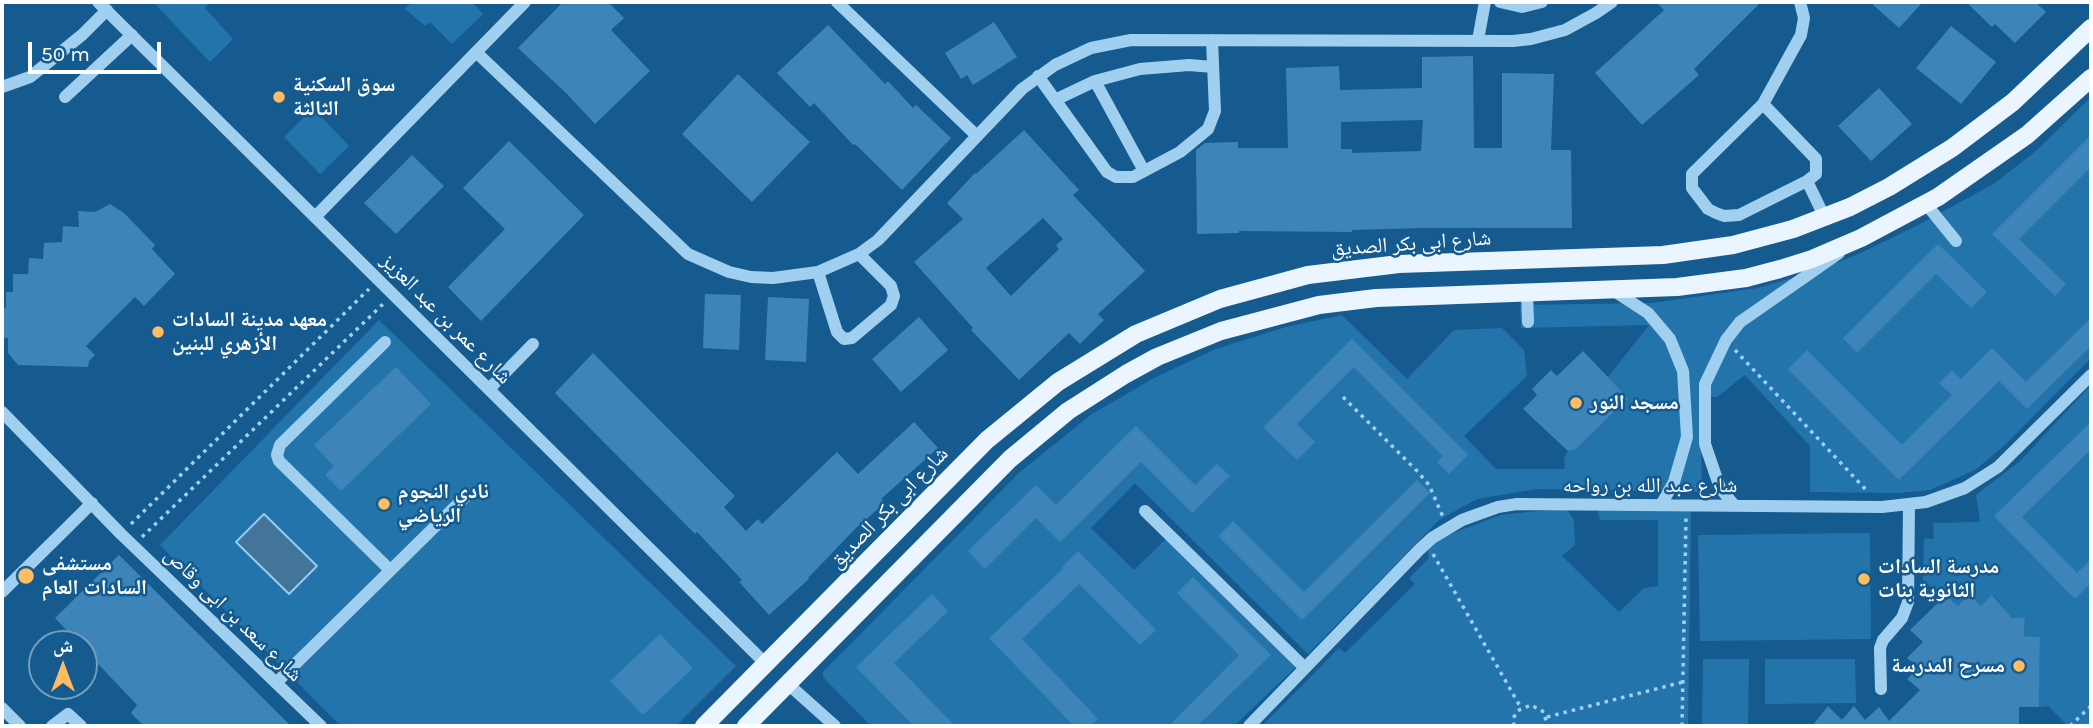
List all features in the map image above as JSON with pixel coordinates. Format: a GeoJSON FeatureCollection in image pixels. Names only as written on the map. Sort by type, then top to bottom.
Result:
{"type":"FeatureCollection","features":[{"type":"Feature","properties":{"kind":"main road","name":"شارع ابى بكر الصديق"},"geometry":{"type":"LineString","coordinates":[[704,726],[987,440],[1021,410],[1096,357],[1136,334],[1188,311],[1264,285],[1308,275],[1399,264],[1676,254],[1733,245],[1825,218],[1889,187],[1952,148],[2013,102],[2091,28]]}},
{"type":"Feature","properties":{"kind":"main road"},"geometry":{"type":"LineString","coordinates":[[746,726],[1010,459],[1068,411],[1126,373],[1189,343],[1243,324],[1332,303],[1402,297],[1677,287],[1746,278],[1812,259],[1861,238],[1926,204],[1968,178],[2017,143],[2091,78]]}},
{"type":"Feature","properties":{"kind":"main road"},"geometry":{"type":"LineString","coordinates":[[1399,264],[1402,297]]}},
{"type":"Feature","properties":{"kind":"main road"},"geometry":{"type":"LineString","coordinates":[[1021,410],[1038,434]]}},
{"type":"Feature","properties":{"kind":"street"},"geometry":{"type":"LineString","coordinates":[[315,217],[524,2]]}},
{"type":"Feature","properties":{"kind":"street"},"geometry":{"type":"LineString","coordinates":[[837,2],[977,136]]}},
{"type":"Feature","properties":{"kind":"street"},"geometry":{"type":"LineString","coordinates":[[1478,40],[1485,2]]}},
{"type":"Feature","properties":{"kind":"street"},"geometry":{"type":"LineString","coordinates":[[1500,2],[1522,6],[1542,2]]}},
{"type":"Feature","properties":{"kind":"street"},"geometry":{"type":"LineString","coordinates":[[476,52],[688,254],[708,265],[751,277],[796,276],[818,272],[859,254],[877,240],[1038,76],[1072,55],[1130,40],[1513,41],[1548,35],[1581,22],[1612,2]]}},
{"type":"Feature","properties":{"kind":"street"},"geometry":{"type":"LineString","coordinates":[[1763,104],[1816,159],[1816,174],[1739,215],[1716,214],[1692,188],[1691,179],[1695,170],[1763,104],[1801,35],[1804,18],[1800,2]]}},
{"type":"Feature","properties":{"kind":"street"},"geometry":{"type":"LineString","coordinates":[[2,87],[30,77],[82,34],[102,6]]}},
{"type":"Feature","properties":{"kind":"street","name":"شارع عمر بن عبد العزيز"},"geometry":{"type":"LineString","coordinates":[[102,6],[766,664]]}},
{"type":"Feature","properties":{"kind":"street"},"geometry":{"type":"LineString","coordinates":[[65,97],[132,35]]}},
{"type":"Feature","properties":{"kind":"street"},"geometry":{"type":"LineString","coordinates":[[1038,76],[1107,172],[1124,178],[1180,152],[1208,129],[1215,111],[1212,40]]}},
{"type":"Feature","properties":{"kind":"street"},"geometry":{"type":"LineString","coordinates":[[1055,100],[1095,81],[1140,69],[1164,66],[1213,67]]}},
{"type":"Feature","properties":{"kind":"street"},"geometry":{"type":"LineString","coordinates":[[1095,81],[1144,171]]}},
{"type":"Feature","properties":{"kind":"street"},"geometry":{"type":"LineString","coordinates":[[1807,181],[1825,218]]}},
{"type":"Feature","properties":{"kind":"street"},"geometry":{"type":"LineString","coordinates":[[1926,204],[1956,241]]}},
{"type":"Feature","properties":{"kind":"street"},"geometry":{"type":"LineString","coordinates":[[1735,506],[1720,488],[1705,444],[1705,384],[1726,340],[1740,322],[1861,238]]}},
{"type":"Feature","properties":{"kind":"street"},"geometry":{"type":"LineString","coordinates":[[818,272],[837,332],[844,339],[852,338],[891,304],[894,296],[891,286],[859,254]]}},
{"type":"Feature","properties":{"kind":"street"},"geometry":{"type":"LineString","coordinates":[[1611,289],[1648,313],[1670,339],[1683,372],[1687,437],[1674,482],[1661,505]]}},
{"type":"Feature","properties":{"kind":"street"},"geometry":{"type":"LineString","coordinates":[[1527,292],[1528,322]]}},
{"type":"Feature","properties":{"kind":"street"},"geometry":{"type":"LineString","coordinates":[[386,342],[281,445],[277,455],[279,461],[390,570]]}},
{"type":"Feature","properties":{"kind":"street"},"geometry":{"type":"LineString","coordinates":[[489,389],[533,344]]}},
{"type":"Feature","properties":{"kind":"street","name":"شارع عبد الله بن رواحه"},"geometry":{"type":"LineString","coordinates":[[1249,726],[1427,543],[1447,528],[1480,513],[1517,504],[1909,505],[1947,496],[1998,467],[2091,375]]}},
{"type":"Feature","properties":{"kind":"street","name":"شارع سعد بن ابى وقاص"},"geometry":{"type":"LineString","coordinates":[[2,412],[133,546],[321,726]]}},
{"type":"Feature","properties":{"kind":"street"},"geometry":{"type":"LineString","coordinates":[[276,683],[465,497]]}},
{"type":"Feature","properties":{"kind":"street"},"geometry":{"type":"LineString","coordinates":[[2,592],[92,503]]}},
{"type":"Feature","properties":{"kind":"street"},"geometry":{"type":"LineString","coordinates":[[1881,689],[1880,648],[1883,640],[1902,618],[1908,602],[1909,505]]}},
{"type":"Feature","properties":{"kind":"street"},"geometry":{"type":"LineString","coordinates":[[1145,511],[1305,668]]}},
{"type":"Feature","properties":{"kind":"street"},"geometry":{"type":"LineString","coordinates":[[788,684],[835,726]]}},
{"type":"Feature","properties":{"kind":"street"},"geometry":{"type":"LineString","coordinates":[[2,708],[20,726]]}},
{"type":"Feature","properties":{"kind":"street"},"geometry":{"type":"LineString","coordinates":[[52,726],[63,716],[70,715],[82,726]]}},
{"type":"Feature","properties":{"kind":"path"},"geometry":{"type":"LineString","coordinates":[[121,534],[378,280]]}},
{"type":"Feature","properties":{"kind":"path"},"geometry":{"type":"LineString","coordinates":[[133,546],[393,294]]}},
{"type":"Feature","properties":{"kind":"path"},"geometry":{"type":"LineString","coordinates":[[1726,340],[1882,507]]}},
{"type":"Feature","properties":{"kind":"path"},"geometry":{"type":"LineString","coordinates":[[1343,397],[1424,479],[1437,500],[1447,528]]}},
{"type":"Feature","properties":{"kind":"path"},"geometry":{"type":"LineString","coordinates":[[1682,726],[1686,506]]}},
{"type":"Feature","properties":{"kind":"path"},"geometry":{"type":"LineString","coordinates":[[1427,543],[1521,708]]}},
{"type":"Feature","properties":{"kind":"path"},"geometry":{"type":"LineString","coordinates":[[1547,717],[1683,682]]}},
{"type":"Feature","properties":{"kind":"path"},"geometry":{"type":"LineString","coordinates":[[1514,726],[1515,715],[1521,708],[1536,706],[1547,717],[1547,726]]}},
{"type":"Feature","properties":{"kind":"path"},"geometry":{"type":"LineString","coordinates":[[2070,726],[2091,706]]}},
{"type":"Feature","properties":{"kind":"shaded area"},"geometry":{"type":"Polygon","coordinates":[[[153,2],[210,2],[205,8],[233,39],[210,62],[153,2]]]}},
{"type":"Feature","properties":{"kind":"shaded area"},"geometry":{"type":"Polygon","coordinates":[[[412,2],[472,2],[483,14],[452,44],[430,22],[425,26],[405,9],[412,2]]]}},
{"type":"Feature","properties":{"kind":"shaded area"},"geometry":{"type":"Polygon","coordinates":[[[2091,97],[2091,358],[2005,445],[1975,470],[1930,490],[1900,493],[1810,492],[1810,446],[1745,375],[1717,397],[1700,397],[1702,492],[1536,489],[1477,499],[1439,520],[1308,654],[1135,483],[1091,528],[1134,570],[1168,537],[1298,665],[1234,726],[871,726],[823,677],[823,672],[1020,472],[1092,414],[1156,377],[1216,349],[1286,327],[1342,315],[1407,379],[1454,330],[1502,328],[1524,350],[1527,376],[1464,436],[1496,469],[1565,469],[1564,458],[1568,451],[1576,449],[1628,398],[1608,377],[1649,325],[1521,328],[1520,305],[1652,303],[1758,288],[1819,270],[1924,222],[1995,183],[2037,150],[2091,97]]]}},
{"type":"Feature","properties":{"kind":"shaded area"},"geometry":{"type":"Polygon","coordinates":[[[313,108],[349,146],[320,174],[284,137],[313,108]]]}},
{"type":"Feature","properties":{"kind":"shaded area","name":"نادي النجوم الرياضي"},"geometry":{"type":"Polygon","coordinates":[[[379,320],[736,666],[676,726],[341,726],[160,545],[379,320]]]}},
{"type":"Feature","properties":{"kind":"shaded area"},"geometry":{"type":"Polygon","coordinates":[[[2091,385],[2091,726],[2064,726],[2066,724],[2048,706],[2039,707],[2040,637],[2024,636],[2025,618],[2012,618],[1993,595],[1981,606],[1958,606],[1946,595],[1923,582],[1924,538],[1934,539],[1933,523],[1980,522],[1976,495],[2020,461],[2091,385]]]}},
{"type":"Feature","properties":{"kind":"shaded area"},"geometry":{"type":"Polygon","coordinates":[[[1566,508],[1574,520],[1575,545],[1562,556],[1619,612],[1644,588],[1658,586],[1658,520],[1600,520],[1600,509],[1691,509],[1688,726],[1262,726],[1339,648],[1345,653],[1415,584],[1409,578],[1429,558],[1427,543],[1501,515],[1566,508]]]}},
{"type":"Feature","properties":{"kind":"shaded area"},"geometry":{"type":"Polygon","coordinates":[[[264,514],[317,566],[289,594],[236,542],[264,514]]]}},
{"type":"Feature","properties":{"kind":"shaded area"},"geometry":{"type":"Polygon","coordinates":[[[1870,533],[1871,639],[1700,641],[1698,535],[1870,533]]]}},
{"type":"Feature","properties":{"kind":"shaded area"},"geometry":{"type":"Polygon","coordinates":[[[1703,659],[1749,659],[1748,726],[1702,726],[1703,659]]]}},
{"type":"Feature","properties":{"kind":"shaded area"},"geometry":{"type":"Polygon","coordinates":[[[1765,659],[1855,659],[1856,703],[1765,704],[1765,659]]]}},
{"type":"Feature","properties":{"kind":"building"},"geometry":{"type":"Polygon","coordinates":[[[563,2],[608,2],[624,18],[611,30],[650,71],[595,124],[518,48],[563,2]]]}},
{"type":"Feature","properties":{"kind":"building"},"geometry":{"type":"Polygon","coordinates":[[[1656,2],[1761,2],[1694,69],[1699,75],[1642,125],[1595,73],[1664,10],[1656,2]]]}},
{"type":"Feature","properties":{"kind":"building"},"geometry":{"type":"Polygon","coordinates":[[[1870,2],[1923,2],[1899,28],[1870,2]]]}},
{"type":"Feature","properties":{"kind":"building"},"geometry":{"type":"Polygon","coordinates":[[[1966,2],[2035,2],[2046,12],[2015,43],[1995,24],[1992,27],[1966,2]]]}},
{"type":"Feature","properties":{"kind":"building"},"geometry":{"type":"Polygon","coordinates":[[[994,22],[1017,57],[973,85],[967,75],[961,79],[945,53],[994,22]]]}},
{"type":"Feature","properties":{"kind":"building"},"geometry":{"type":"Polygon","coordinates":[[[828,25],[885,84],[888,81],[913,108],[916,105],[951,138],[902,190],[853,145],[814,103],[810,107],[777,73],[828,25]]]}},
{"type":"Feature","properties":{"kind":"building"},"geometry":{"type":"Polygon","coordinates":[[[1951,26],[1996,62],[1961,104],[1916,68],[1951,26]]]}},
{"type":"Feature","properties":{"kind":"building"},"geometry":{"type":"Polygon","coordinates":[[[1473,56],[1474,148],[1502,148],[1502,73],[1554,74],[1551,150],[1571,150],[1572,228],[1422,228],[1352,232],[1239,231],[1197,234],[1196,150],[1205,143],[1238,142],[1238,148],[1288,148],[1286,68],[1339,66],[1340,90],[1422,88],[1422,57],[1473,56]],[[1423,120],[1341,122],[1341,149],[1352,149],[1352,153],[1421,151],[1423,120]]]}},
{"type":"Feature","properties":{"kind":"building"},"geometry":{"type":"Polygon","coordinates":[[[738,74],[810,142],[752,202],[682,134],[738,74]]]}},
{"type":"Feature","properties":{"kind":"building"},"geometry":{"type":"Polygon","coordinates":[[[1879,88],[1912,124],[1871,161],[1838,126],[1879,88]]]}},
{"type":"Feature","properties":{"kind":"building"},"geometry":{"type":"Polygon","coordinates":[[[1024,130],[1079,190],[1073,195],[1145,271],[1098,314],[1104,320],[1080,344],[1069,333],[1019,380],[971,330],[973,328],[914,262],[963,219],[947,203],[1024,130]],[[1043,218],[986,268],[1011,296],[1059,249],[1056,245],[1063,239],[1043,218]]]}},
{"type":"Feature","properties":{"kind":"building"},"geometry":{"type":"Polygon","coordinates":[[[2091,135],[2091,167],[2019,239],[2066,284],[2055,296],[1992,234],[2091,135]]]}},
{"type":"Feature","properties":{"kind":"building"},"geometry":{"type":"Polygon","coordinates":[[[509,141],[584,215],[481,321],[448,287],[505,229],[463,188],[509,141]]]}},
{"type":"Feature","properties":{"kind":"building"},"geometry":{"type":"Polygon","coordinates":[[[412,155],[444,186],[396,234],[364,203],[412,155]]]}},
{"type":"Feature","properties":{"kind":"building"},"geometry":{"type":"Polygon","coordinates":[[[110,204],[124,213],[155,245],[152,249],[175,274],[144,306],[135,297],[86,346],[95,355],[89,361],[88,367],[18,365],[8,353],[8,338],[2,338],[2,308],[6,308],[6,292],[13,292],[13,274],[28,274],[29,258],[43,259],[44,243],[62,242],[63,226],[79,227],[78,211],[95,212],[110,204]]]}},
{"type":"Feature","properties":{"kind":"building"},"geometry":{"type":"Polygon","coordinates":[[[1938,244],[1987,292],[1971,308],[1936,274],[1857,353],[1843,338],[1938,244]]]}},
{"type":"Feature","properties":{"kind":"building"},"geometry":{"type":"Polygon","coordinates":[[[705,294],[741,295],[739,350],[703,348],[705,294]]]}},
{"type":"Feature","properties":{"kind":"building"},"geometry":{"type":"Polygon","coordinates":[[[768,297],[809,299],[806,362],[765,360],[768,297]]]}},
{"type":"Feature","properties":{"kind":"building"},"geometry":{"type":"Polygon","coordinates":[[[919,317],[948,350],[901,392],[872,359],[919,317]]]}},
{"type":"Feature","properties":{"kind":"building"},"geometry":{"type":"Polygon","coordinates":[[[2091,318],[2091,346],[2027,409],[1999,381],[1899,480],[1788,369],[1807,350],[1902,445],[1952,395],[1939,383],[1952,370],[1961,379],[1992,348],[2026,382],[2091,318]]]}},
{"type":"Feature","properties":{"kind":"building"},"geometry":{"type":"Polygon","coordinates":[[[1352,339],[1468,455],[1449,474],[1437,462],[1443,456],[1354,367],[1297,424],[1315,442],[1297,460],[1263,427],[1352,339]]]}},
{"type":"Feature","properties":{"kind":"building","name":"مسجد النور"},"geometry":{"type":"Polygon","coordinates":[[[1583,351],[1628,398],[1576,449],[1568,451],[1523,409],[1537,395],[1532,389],[1551,370],[1557,376],[1583,351]]]}},
{"type":"Feature","properties":{"kind":"building"},"geometry":{"type":"Polygon","coordinates":[[[593,353],[735,496],[724,507],[746,531],[758,519],[762,524],[837,452],[858,474],[914,422],[938,448],[881,499],[885,503],[856,528],[809,579],[769,615],[739,582],[742,580],[697,532],[695,534],[555,393],[593,353]]]}},
{"type":"Feature","properties":{"kind":"building"},"geometry":{"type":"Polygon","coordinates":[[[396,367],[431,404],[341,491],[325,475],[334,466],[314,445],[396,367]]]}},
{"type":"Feature","properties":{"kind":"building"},"geometry":{"type":"Polygon","coordinates":[[[2091,422],[2091,449],[2022,517],[2077,573],[2091,559],[2091,583],[2075,599],[1994,516],[2091,422]]]}},
{"type":"Feature","properties":{"kind":"building"},"geometry":{"type":"Polygon","coordinates":[[[1136,426],[1195,485],[1217,464],[1230,476],[1192,513],[1141,462],[1060,542],[1036,518],[985,569],[968,551],[1036,485],[1056,505],[1136,426]]]}},
{"type":"Feature","properties":{"kind":"building"},"geometry":{"type":"Polygon","coordinates":[[[1417,480],[1430,493],[1302,620],[1218,536],[1233,521],[1304,592],[1417,480]]]}},
{"type":"Feature","properties":{"kind":"building"},"geometry":{"type":"Polygon","coordinates":[[[1078,551],[1156,630],[1140,645],[1079,584],[1022,639],[1098,719],[1091,726],[1074,726],[989,638],[1063,569],[1078,551]]]}},
{"type":"Feature","properties":{"kind":"building"},"geometry":{"type":"Polygon","coordinates":[[[119,555],[291,726],[144,726],[131,713],[137,705],[98,664],[98,630],[66,630],[55,618],[119,555]]]}},
{"type":"Feature","properties":{"kind":"building"},"geometry":{"type":"Polygon","coordinates":[[[1193,577],[1271,655],[1197,726],[1169,726],[1239,655],[1177,593],[1193,577]]]}},
{"type":"Feature","properties":{"kind":"building"},"geometry":{"type":"Polygon","coordinates":[[[932,594],[948,611],[894,663],[955,726],[914,726],[856,667],[932,594]]]}},
{"type":"Feature","properties":{"kind":"building"},"geometry":{"type":"Polygon","coordinates":[[[1946,595],[1958,606],[1969,595],[1981,606],[1992,595],[2012,618],[2025,618],[2024,636],[2040,637],[2039,707],[2019,707],[2019,726],[1812,726],[1828,706],[1842,720],[1854,706],[1865,720],[1879,707],[1889,721],[1920,690],[1907,679],[1919,667],[1907,658],[1923,642],[1910,630],[1946,595]]]}},
{"type":"Feature","properties":{"kind":"building"},"geometry":{"type":"Polygon","coordinates":[[[660,634],[693,668],[643,715],[610,681],[660,634]]]}},
{"type":"Feature","properties":{"kind":"place","name":"سوق السكنية الثالثة"},"geometry":{"type":"Point","coordinates":[279,97]}},
{"type":"Feature","properties":{"kind":"place","name":"معهد مدينة السادات الأزهري للبنين"},"geometry":{"type":"Point","coordinates":[158,332]}},
{"type":"Feature","properties":{"kind":"place","name":"مسجد النور"},"geometry":{"type":"Point","coordinates":[1576,403]}},
{"type":"Feature","properties":{"kind":"place","name":"نادي النجوم الرياضي"},"geometry":{"type":"Point","coordinates":[384,504]}},
{"type":"Feature","properties":{"kind":"place","name":"مستشفى السادات العام"},"geometry":{"type":"Point","coordinates":[26,576]}},
{"type":"Feature","properties":{"kind":"place","name":"مدرسة السادات الثانوية بنات"},"geometry":{"type":"Point","coordinates":[1864,579]}},
{"type":"Feature","properties":{"kind":"place","name":"مسرح المدرسة"},"geometry":{"type":"Point","coordinates":[2019,666]}}]}
